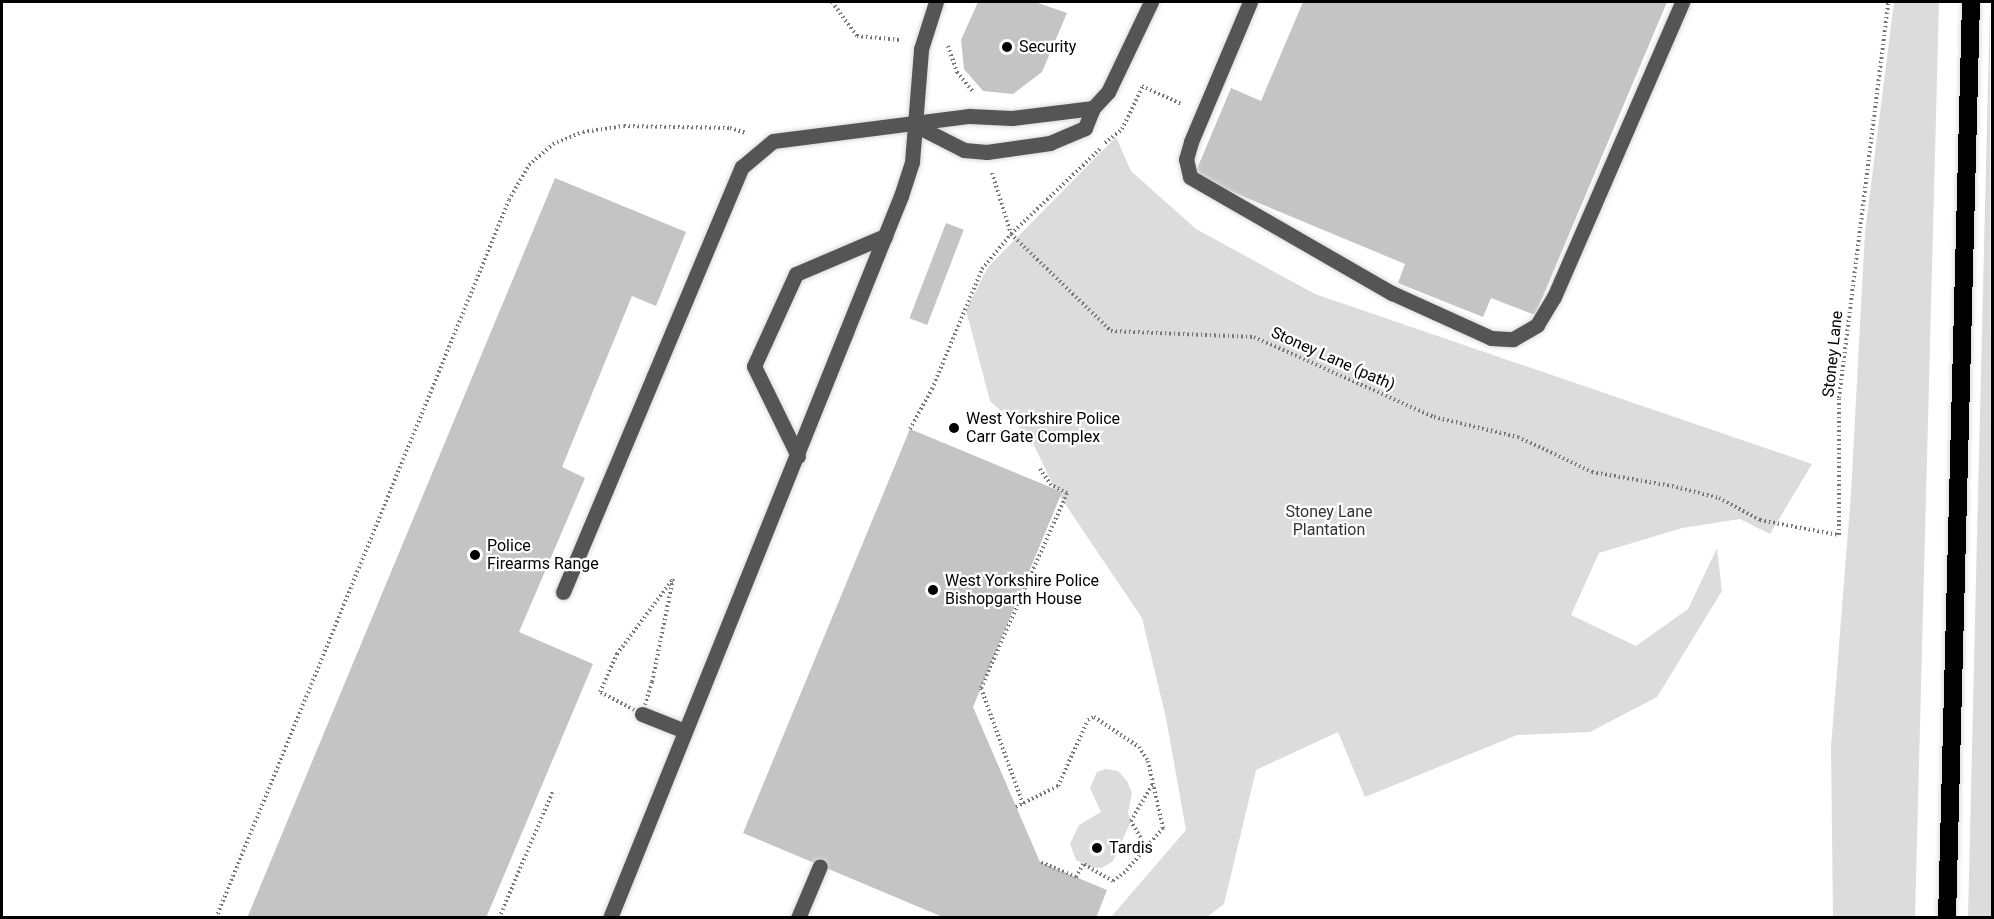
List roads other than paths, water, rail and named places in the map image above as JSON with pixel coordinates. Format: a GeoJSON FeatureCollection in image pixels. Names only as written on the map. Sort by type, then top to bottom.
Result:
{"type":"FeatureCollection","features":[{"type":"Feature","properties":{"kind":"highway"},"geometry":{"type":"LineString","coordinates":[[1947,918],[1971,2]]}},
{"type":"Feature","properties":{"kind":"street"},"geometry":{"type":"LineString","coordinates":[[610,918],[798,456],[912,162],[913,124],[921,49],[936,2]]}},
{"type":"Feature","properties":{"kind":"street"},"geometry":{"type":"LineString","coordinates":[[913,124],[964,150],[987,152],[1050,143],[1085,128],[1093,108],[1102,100],[1117,74],[1151,2]]}},
{"type":"Feature","properties":{"kind":"street"},"geometry":{"type":"LineString","coordinates":[[1251,2],[1186,159],[1186,168],[1195,183],[1392,293],[1491,338],[1513,339],[1538,325],[1554,297],[1638,90],[1682,2]]}},
{"type":"Feature","properties":{"kind":"street"},"geometry":{"type":"LineString","coordinates":[[563,592],[742,166],[773,141],[913,124],[1093,108]]}},
{"type":"Feature","properties":{"kind":"street"},"geometry":{"type":"LineString","coordinates":[[798,456],[754,366],[796,274],[885,236]]}},
{"type":"Feature","properties":{"kind":"street"},"geometry":{"type":"LineString","coordinates":[[642,714],[685,732]]}},
{"type":"Feature","properties":{"kind":"street"},"geometry":{"type":"LineString","coordinates":[[798,918],[820,866]]}},
{"type":"Feature","properties":{"kind":"place","name":"Security"},"geometry":{"type":"Point","coordinates":[1007,47]}},
{"type":"Feature","properties":{"kind":"place","name":"West Yorkshire Police Carr Gate Complex"},"geometry":{"type":"Point","coordinates":[954,428]}},
{"type":"Feature","properties":{"kind":"place","name":"Police Firearms Range"},"geometry":{"type":"Point","coordinates":[475,555]}},
{"type":"Feature","properties":{"kind":"place","name":"West Yorkshire Police Bishopgarth House"},"geometry":{"type":"Point","coordinates":[933,590]}},
{"type":"Feature","properties":{"kind":"place","name":"Tardis"},"geometry":{"type":"Point","coordinates":[1097,848]}},
{"type":"Feature","properties":{"kind":"park label","name":"Stoney Lane Plantation"},"geometry":{"type":"Point","coordinates":[1329,521]}}]}
